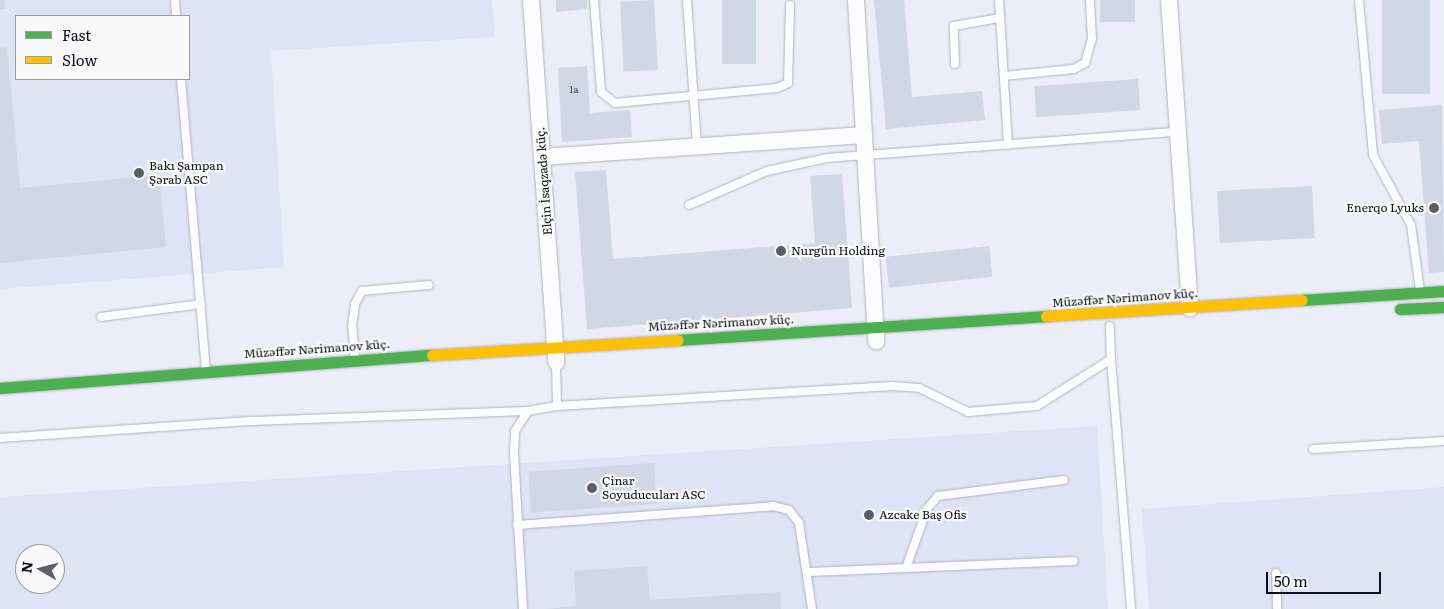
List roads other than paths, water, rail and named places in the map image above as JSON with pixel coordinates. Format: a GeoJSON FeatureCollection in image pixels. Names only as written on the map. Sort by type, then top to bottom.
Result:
{"type":"FeatureCollection","features":[{"type":"Feature","properties":{"kind":"main road","name":"Müzəffər Nərimanov küç."},"geometry":{"type":"LineString","coordinates":[[0,388],[206,370],[355,360],[561,356],[875,338],[1190,308],[1444,291]]}},
{"type":"Feature","properties":{"kind":"main road"},"geometry":{"type":"LineString","coordinates":[[1385,310],[1444,307]]}},
{"type":"Feature","properties":{"kind":"main road"},"geometry":{"type":"LineString","coordinates":[[538,363],[561,356]]}},
{"type":"Feature","properties":{"kind":"main road"},"geometry":{"type":"LineString","coordinates":[[0,402],[443,368]]}},
{"type":"Feature","properties":{"kind":"street","name":"Elçin İsaqzadə küç."},"geometry":{"type":"LineString","coordinates":[[532,0],[542,157],[561,356]]}},
{"type":"Feature","properties":{"kind":"street"},"geometry":{"type":"LineString","coordinates":[[856,0],[875,338]]}},
{"type":"Feature","properties":{"kind":"street"},"geometry":{"type":"LineString","coordinates":[[1169,0],[1176,132],[1190,308]]}},
{"type":"Feature","properties":{"kind":"street"},"geometry":{"type":"LineString","coordinates":[[542,157],[864,135]]}},
{"type":"Feature","properties":{"kind":"lane"},"geometry":{"type":"LineString","coordinates":[[175,0],[176,15]]}},
{"type":"Feature","properties":{"kind":"lane"},"geometry":{"type":"LineString","coordinates":[[594,0],[601,92],[606,99],[615,103],[788,83],[790,5]]}},
{"type":"Feature","properties":{"kind":"lane"},"geometry":{"type":"LineString","coordinates":[[687,0],[697,146]]}},
{"type":"Feature","properties":{"kind":"lane"},"geometry":{"type":"LineString","coordinates":[[999,0],[1008,145]]}},
{"type":"Feature","properties":{"kind":"lane"},"geometry":{"type":"LineString","coordinates":[[1004,76],[1074,69],[1085,63],[1092,39],[1090,0]]}},
{"type":"Feature","properties":{"kind":"lane"},"geometry":{"type":"LineString","coordinates":[[1359,0],[1373,156],[1411,225],[1420,292]]}},
{"type":"Feature","properties":{"kind":"lane"},"geometry":{"type":"LineString","coordinates":[[955,64],[954,26],[1000,18]]}},
{"type":"Feature","properties":{"kind":"lane"},"geometry":{"type":"LineString","coordinates":[[181,80],[206,370]]}},
{"type":"Feature","properties":{"kind":"lane"},"geometry":{"type":"LineString","coordinates":[[689,205],[767,170],[865,154],[1176,132]]}},
{"type":"Feature","properties":{"kind":"lane"},"geometry":{"type":"LineString","coordinates":[[355,360],[352,326],[355,304],[362,291],[429,285]]}},
{"type":"Feature","properties":{"kind":"lane"},"geometry":{"type":"LineString","coordinates":[[101,317],[201,304]]}},
{"type":"Feature","properties":{"kind":"lane"},"geometry":{"type":"LineString","coordinates":[[1110,326],[1131,609]]}},
{"type":"Feature","properties":{"kind":"lane"},"geometry":{"type":"LineString","coordinates":[[558,406],[561,356]]}},
{"type":"Feature","properties":{"kind":"lane"},"geometry":{"type":"LineString","coordinates":[[0,438],[252,421],[528,411],[558,406],[892,386],[919,388],[968,412],[1037,406],[1111,359]]}},
{"type":"Feature","properties":{"kind":"lane"},"geometry":{"type":"LineString","coordinates":[[523,609],[516,525],[515,431],[528,411]]}},
{"type":"Feature","properties":{"kind":"lane"},"geometry":{"type":"LineString","coordinates":[[1313,449],[1444,441]]}},
{"type":"Feature","properties":{"kind":"lane"},"geometry":{"type":"LineString","coordinates":[[906,568],[927,509],[938,496],[1064,480]]}},
{"type":"Feature","properties":{"kind":"lane"},"geometry":{"type":"LineString","coordinates":[[516,525],[773,506],[789,510],[798,523],[810,572],[812,609]]}},
{"type":"Feature","properties":{"kind":"lane"},"geometry":{"type":"LineString","coordinates":[[810,572],[1074,561]]}},
{"type":"Feature","properties":{"kind":"lane"},"geometry":{"type":"LineString","coordinates":[[1276,573],[1277,609]]}},
{"type":"Feature","properties":{"kind":"place","name":"Bakı Şampan Şərab ASC"},"geometry":{"type":"Point","coordinates":[139,173]}},
{"type":"Feature","properties":{"kind":"place","name":"Enerqo Lyuks"},"geometry":{"type":"Point","coordinates":[1434,208]}},
{"type":"Feature","properties":{"kind":"place","name":"Nurgün Holding"},"geometry":{"type":"Point","coordinates":[781,251]}},
{"type":"Feature","properties":{"kind":"place","name":"Çinar Soyuducuları ASC"},"geometry":{"type":"Point","coordinates":[592,488]}},
{"type":"Feature","properties":{"kind":"place","name":"Azcake Baş Ofis"},"geometry":{"type":"Point","coordinates":[869,515]}}]}
